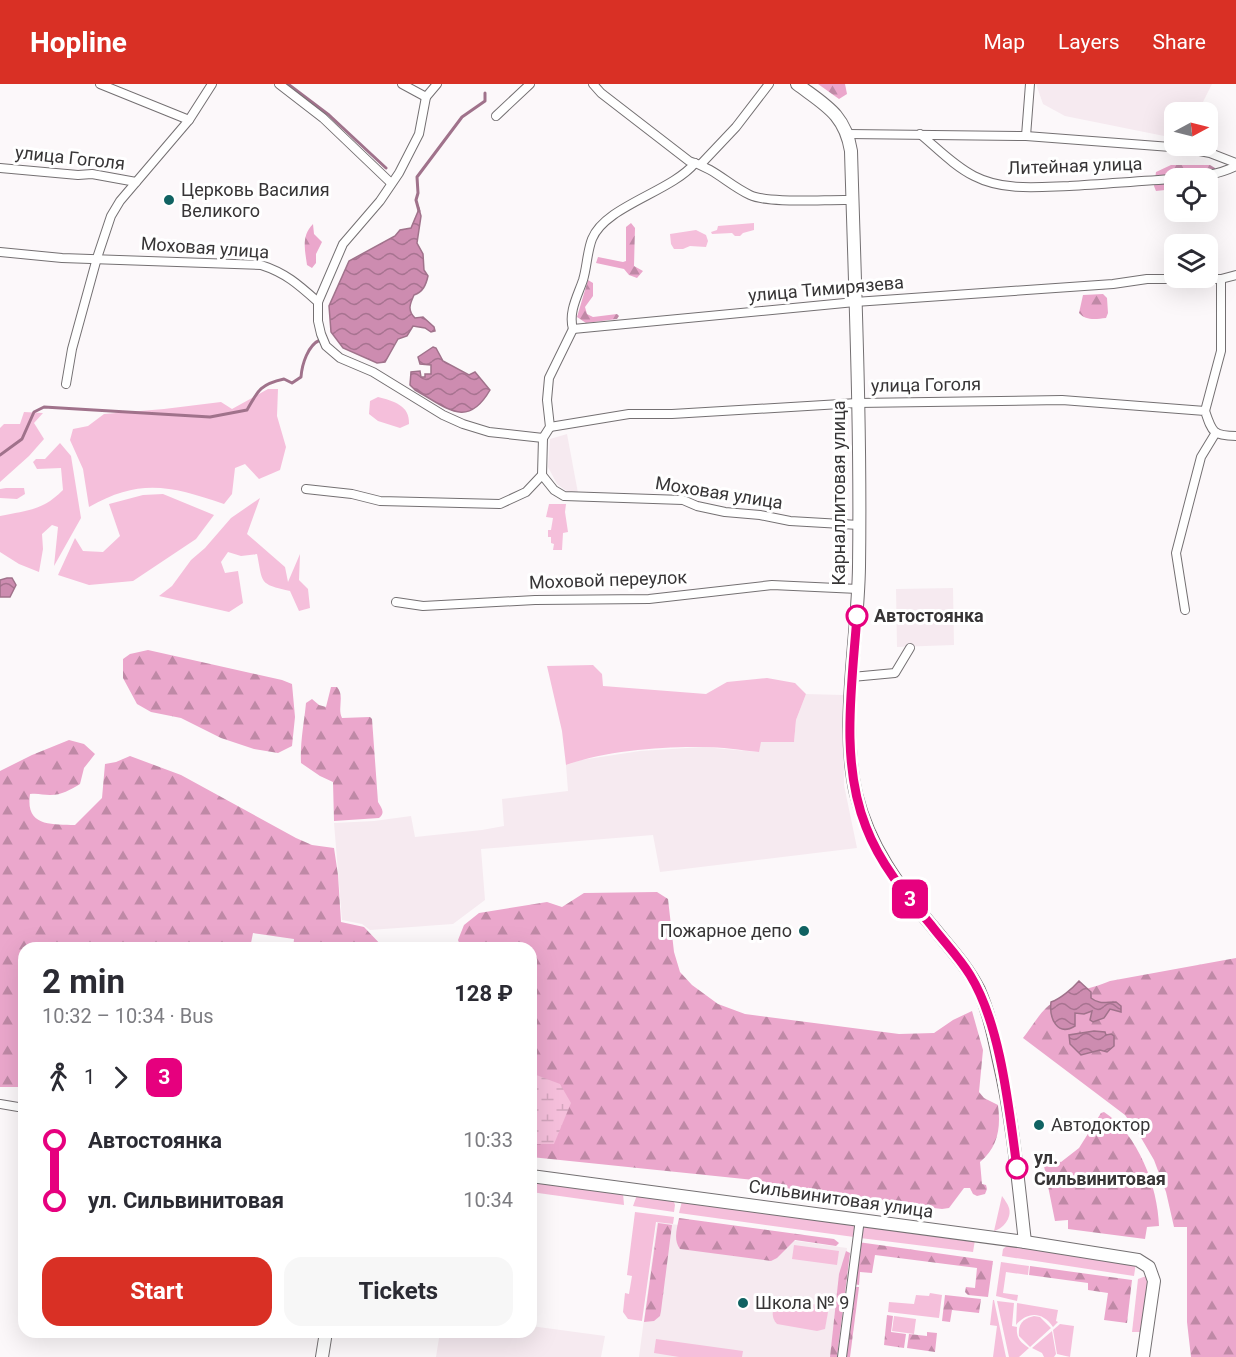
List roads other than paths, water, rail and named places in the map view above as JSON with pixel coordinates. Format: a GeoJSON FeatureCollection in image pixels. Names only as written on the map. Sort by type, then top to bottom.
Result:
{"type":"FeatureCollection","features":[{"type":"Feature","properties":{"kind":"street"},"geometry":{"type":"LineString","coordinates":[[100,84],[189,120]]}},
{"type":"Feature","properties":{"kind":"street"},"geometry":{"type":"LineString","coordinates":[[66,384],[72,349],[111,216],[120,201],[189,120],[212,84]]}},
{"type":"Feature","properties":{"kind":"street"},"geometry":{"type":"LineString","coordinates":[[279,84],[324,118],[391,183]]}},
{"type":"Feature","properties":{"kind":"street"},"geometry":{"type":"LineString","coordinates":[[402,84],[426,97]]}},
{"type":"Feature","properties":{"kind":"street"},"geometry":{"type":"LineString","coordinates":[[437,84],[426,97],[419,134],[399,173],[380,201],[343,244],[318,302],[321,334],[326,346],[340,358],[373,372],[410,396],[463,424],[489,432],[543,438]]}},
{"type":"Feature","properties":{"kind":"street"},"geometry":{"type":"LineString","coordinates":[[496,116],[530,84]]}},
{"type":"Feature","properties":{"kind":"street"},"geometry":{"type":"LineString","coordinates":[[593,84],[601,93],[689,161],[750,195],[764,198],[852,200]]}},
{"type":"Feature","properties":{"kind":"street"},"geometry":{"type":"LineString","coordinates":[[306,489],[352,494],[380,501],[500,504],[526,492],[542,475],[543,438],[550,427],[547,400],[549,378],[573,329],[572,313],[587,268],[592,239],[604,222],[698,164],[736,127],[769,84]]}},
{"type":"Feature","properties":{"kind":"street"},"geometry":{"type":"LineString","coordinates":[[797,84],[832,111],[848,134],[1026,136],[1184,148],[1210,153],[1236,165]]}},
{"type":"Feature","properties":{"kind":"street"},"geometry":{"type":"LineString","coordinates":[[1026,136],[1030,84]]}},
{"type":"Feature","properties":{"kind":"street","name":"Карналлитовая улица"},"geometry":{"type":"LineString","coordinates":[[848,134],[855,302],[859,525],[858,589],[850,726],[856,793],[866,827],[876,849],[899,885],[971,975],[985,1006],[1010,1119],[1025,1242]]}},
{"type":"Feature","properties":{"kind":"street","name":"Литейная улица"},"geometry":{"type":"LineString","coordinates":[[920,134],[959,168],[990,183],[1026,188],[1164,180]]}},
{"type":"Feature","properties":{"kind":"street"},"geometry":{"type":"LineString","coordinates":[[1218,173],[1236,165]]}},
{"type":"Feature","properties":{"kind":"street","name":"улица Гоголя"},"geometry":{"type":"LineString","coordinates":[[0,168],[78,175],[92,174],[136,182]]}},
{"type":"Feature","properties":{"kind":"street","name":"Моховая улица"},"geometry":{"type":"LineString","coordinates":[[0,252],[62,258],[261,265],[278,270],[318,302]]}},
{"type":"Feature","properties":{"kind":"street","name":"улица Тимирязева"},"geometry":{"type":"LineString","coordinates":[[573,329],[855,302],[1113,284],[1147,279],[1221,279],[1236,275]]}},
{"type":"Feature","properties":{"kind":"street"},"geometry":{"type":"LineString","coordinates":[[1221,279],[1221,351],[1205,411],[1215,434],[1236,436]]}},
{"type":"Feature","properties":{"kind":"street","name":"улица Гоголя"},"geometry":{"type":"LineString","coordinates":[[550,427],[629,414],[672,414],[857,403],[1062,400],[1205,411]]}},
{"type":"Feature","properties":{"kind":"street"},"geometry":{"type":"LineString","coordinates":[[1185,610],[1176,553],[1201,457],[1215,434]]}},
{"type":"Feature","properties":{"kind":"street","name":"Моховая улица"},"geometry":{"type":"LineString","coordinates":[[542,475],[554,490],[564,496],[683,500],[697,506],[725,512],[760,515],[790,521],[859,525]]}},
{"type":"Feature","properties":{"kind":"street","name":"Моховой переулок"},"geometry":{"type":"LineString","coordinates":[[396,602],[423,606],[535,600],[649,599],[772,585],[858,589]]}},
{"type":"Feature","properties":{"kind":"street"},"geometry":{"type":"LineString","coordinates":[[852,677],[895,673],[910,648]]}},
{"type":"Feature","properties":{"kind":"street"},"geometry":{"type":"LineString","coordinates":[[0,1104],[18,1107]]}},
{"type":"Feature","properties":{"kind":"street","name":"Сильвинитовая улица"},"geometry":{"type":"LineString","coordinates":[[537,1177],[1025,1242],[1138,1260],[1145,1263],[1152,1272],[1154,1281],[1143,1357]]}},
{"type":"Feature","properties":{"kind":"street"},"geometry":{"type":"LineString","coordinates":[[842,1357],[860,1220]]}},
{"type":"Feature","properties":{"kind":"street"},"geometry":{"type":"LineString","coordinates":[[322,1357],[325,1338]]}},
{"type":"Feature","properties":{"kind":"water"},"geometry":{"type":"Polygon","coordinates":[[[419,209],[421,216],[417,243],[423,254],[424,270],[428,276],[424,288],[414,295],[410,310],[415,318],[423,317],[434,327],[435,331],[431,332],[425,328],[413,326],[407,336],[398,339],[385,362],[377,363],[343,348],[331,332],[329,306],[349,261],[395,236],[400,230],[411,228],[419,209]]]}},
{"type":"Feature","properties":{"kind":"water"},"geometry":{"type":"Polygon","coordinates":[[[433,347],[436,348],[443,361],[469,375],[475,372],[490,390],[473,409],[464,412],[446,408],[410,385],[411,372],[420,371],[421,377],[431,374],[431,365],[420,364],[418,357],[433,347]]]}},
{"type":"Feature","properties":{"kind":"water"},"geometry":{"type":"Polygon","coordinates":[[[12,578],[16,585],[10,597],[0,597],[0,580],[12,578]]]}},
{"type":"Feature","properties":{"kind":"water"},"geometry":{"type":"Polygon","coordinates":[[[1079,981],[1091,992],[1091,998],[1100,1002],[1116,1002],[1121,1006],[1121,1012],[1110,1009],[1104,1018],[1093,1022],[1090,1020],[1092,1011],[1084,1014],[1075,1013],[1075,1026],[1069,1029],[1059,1027],[1051,1014],[1051,1002],[1066,993],[1079,981]]]}},
{"type":"Feature","properties":{"kind":"water"},"geometry":{"type":"Polygon","coordinates":[[[1094,1031],[1114,1036],[1114,1046],[1107,1052],[1100,1050],[1081,1055],[1070,1044],[1069,1035],[1094,1031]]]}},
{"type":"Feature","properties":{"kind":"waterway"},"geometry":{"type":"LineString","coordinates":[[288,84],[329,115],[386,168]]}},
{"type":"Feature","properties":{"kind":"waterway"},"geometry":{"type":"LineString","coordinates":[[419,211],[416,200],[417,177],[462,117],[485,101],[485,93]]}},
{"type":"Feature","properties":{"kind":"waterway"},"geometry":{"type":"LineString","coordinates":[[0,455],[22,439],[34,412],[44,407],[210,417],[247,410],[257,393],[265,386],[284,379],[292,383],[301,377],[306,356],[312,346],[320,340]]}},
{"type":"Feature","properties":{"kind":"place","name":"Церковь Василия Великого"},"geometry":{"type":"Point","coordinates":[169,200]}},
{"type":"Feature","properties":{"kind":"place","name":"Автостоянка"},"geometry":{"type":"Point","coordinates":[857,616]}},
{"type":"Feature","properties":{"kind":"place","name":"Пожарное депо"},"geometry":{"type":"Point","coordinates":[804,931]}},
{"type":"Feature","properties":{"kind":"place","name":"Автодоктор"},"geometry":{"type":"Point","coordinates":[1039,1125]}},
{"type":"Feature","properties":{"kind":"place","name":"ул. Сильвинитовая"},"geometry":{"type":"Point","coordinates":[1017,1168]}},
{"type":"Feature","properties":{"kind":"place","name":"Школа № 9"},"geometry":{"type":"Point","coordinates":[743,1303]}}]}
